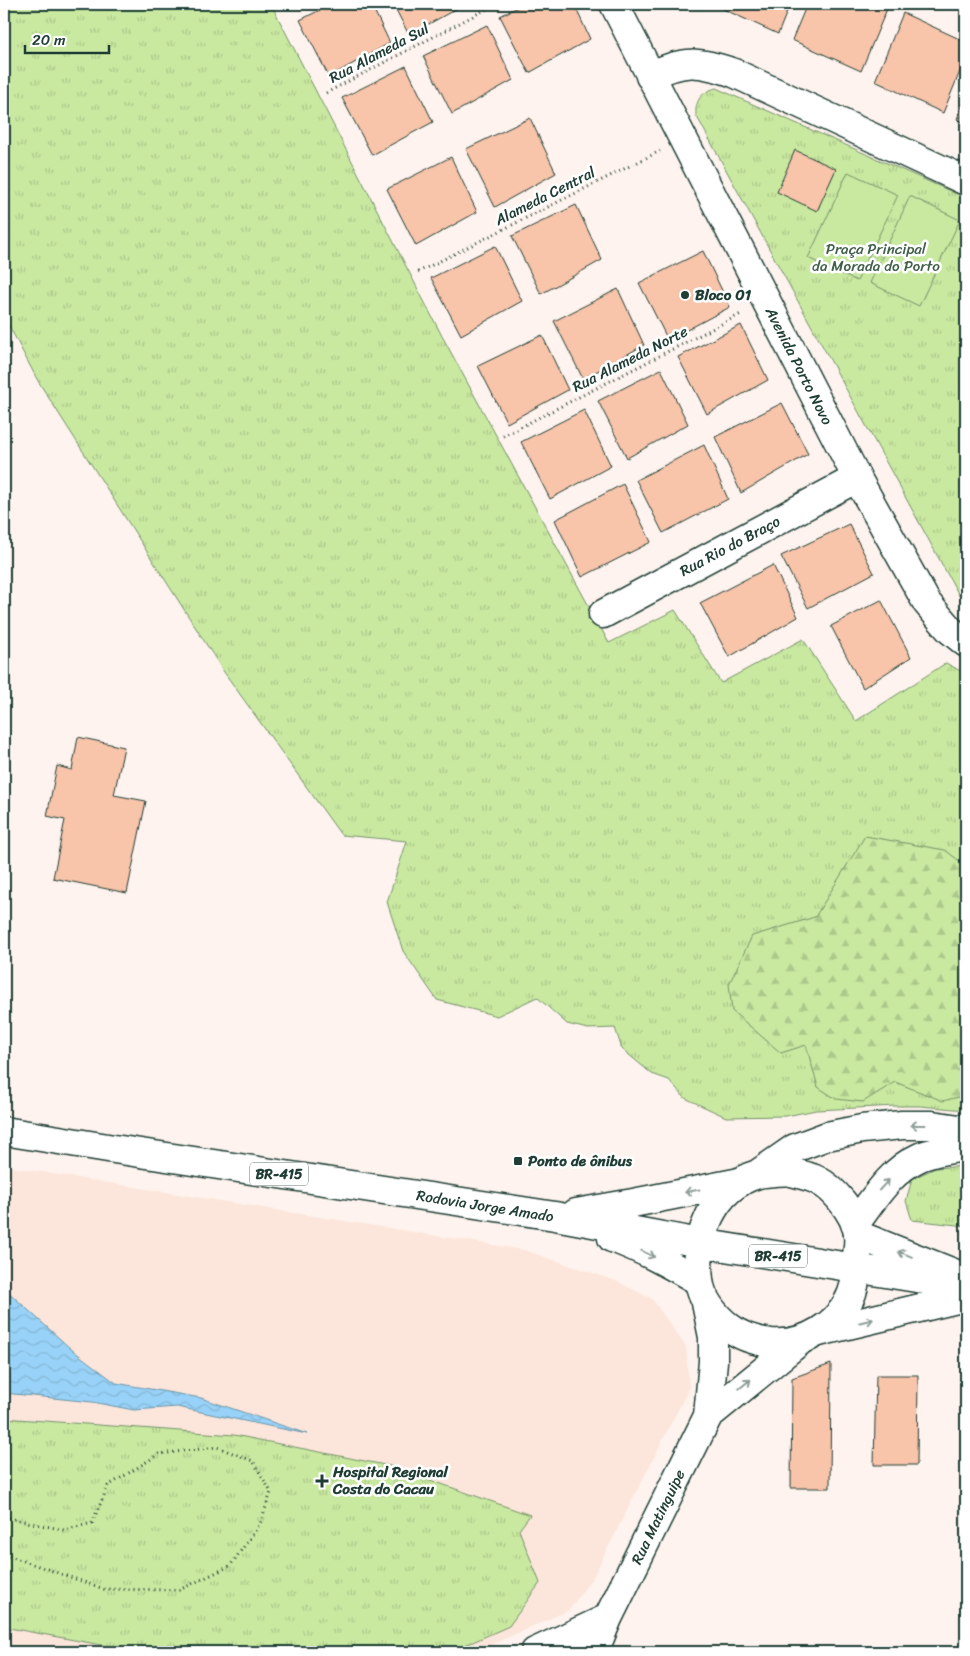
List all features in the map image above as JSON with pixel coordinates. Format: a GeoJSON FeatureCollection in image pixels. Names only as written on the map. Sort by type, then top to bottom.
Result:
{"type":"FeatureCollection","features":[{"type":"Feature","properties":{"kind":"street","name":"Avenida Porto Novo"},"geometry":{"type":"LineString","coordinates":[[614,4],[856,478],[927,603],[950,630],[966,643]]}},
{"type":"Feature","properties":{"kind":"street"},"geometry":{"type":"LineString","coordinates":[[650,76],[669,66],[691,63],[711,65],[734,73],[966,181]]}},
{"type":"Feature","properties":{"kind":"street","name":"Rua Rio do Braço"},"geometry":{"type":"LineString","coordinates":[[603,614],[856,478]]}},
{"type":"Feature","properties":{"kind":"street"},"geometry":{"type":"LineString","coordinates":[[708,1416],[713,1361],[712,1337],[702,1291],[700,1243],[707,1219],[720,1198],[795,1148],[827,1136],[862,1129],[902,1125],[932,1125],[966,1130]]}},
{"type":"Feature","properties":{"kind":"street","name":"Rodovia Jorge Amado"},"geometry":{"type":"LineString","coordinates":[[4,1131],[554,1216],[700,1243],[966,1286]]}},
{"type":"Feature","properties":{"kind":"street"},"geometry":{"type":"LineString","coordinates":[[857,1230],[877,1194],[896,1174],[919,1157],[966,1146]]}},
{"type":"Feature","properties":{"kind":"street"},"geometry":{"type":"LineString","coordinates":[[554,1216],[634,1203],[788,1171],[817,1180],[840,1198],[857,1230],[857,1268],[851,1293],[838,1315],[708,1416]]}},
{"type":"Feature","properties":{"kind":"street"},"geometry":{"type":"LineString","coordinates":[[554,1216],[630,1244],[666,1262],[702,1291],[718,1318],[735,1332],[757,1341],[780,1344],[966,1297]]}},
{"type":"Feature","properties":{"kind":"street"},"geometry":{"type":"LineString","coordinates":[[857,1230],[966,1278]]}},
{"type":"Feature","properties":{"kind":"street","name":"Rua Matinguipe"},"geometry":{"type":"LineString","coordinates":[[594,1652],[608,1618],[708,1416]]}},
{"type":"Feature","properties":{"kind":"street"},"geometry":{"type":"LineString","coordinates":[[535,1652],[608,1618]]}},
{"type":"Feature","properties":{"kind":"path","name":"Rua Alameda Sul"},"geometry":{"type":"LineString","coordinates":[[326,93],[496,4]]}},
{"type":"Feature","properties":{"kind":"path","name":"Alameda Central"},"geometry":{"type":"LineString","coordinates":[[418,272],[683,139]]}},
{"type":"Feature","properties":{"kind":"path","name":"Rua Alameda Norte"},"geometry":{"type":"LineString","coordinates":[[504,436],[766,302]]}},
{"type":"Feature","properties":{"kind":"path"},"geometry":{"type":"LineString","coordinates":[[4,1517],[64,1530],[92,1523],[108,1486],[159,1454],[217,1447],[253,1460],[271,1492],[260,1524],[230,1566],[179,1590],[104,1589],[4,1554]]}},
{"type":"Feature","properties":{"kind":"shaded area","name":"Hospital Regional Costa do Cacau"},"geometry":{"type":"Polygon","coordinates":[[[4,1166],[524,1250],[616,1281],[652,1299],[686,1347],[689,1388],[594,1575],[569,1610],[475,1652],[4,1652],[4,1166]]]}},
{"type":"Feature","properties":{"kind":"green space"},"geometry":{"type":"Polygon","coordinates":[[[4,4],[271,4],[442,336],[609,643],[675,610],[721,683],[803,639],[856,721],[946,663],[966,674],[966,1110],[896,1106],[816,1110],[786,1116],[726,1117],[685,1098],[669,1080],[652,1074],[622,1049],[615,1028],[588,1029],[567,1024],[537,997],[497,1016],[437,1000],[403,951],[387,902],[407,841],[341,835],[224,672],[38,381],[4,316],[4,4]]]}},
{"type":"Feature","properties":{"kind":"green space","name":"Praça Principal da Morada do Porto"},"geometry":{"type":"Polygon","coordinates":[[[716,88],[966,198],[966,608],[696,115],[700,98],[706,92],[716,88]]]}},
{"type":"Feature","properties":{"kind":"green space"},"geometry":{"type":"Polygon","coordinates":[[[848,172],[898,195],[857,281],[808,258],[848,172]]]}},
{"type":"Feature","properties":{"kind":"green space"},"geometry":{"type":"Polygon","coordinates":[[[910,196],[960,220],[919,306],[870,283],[910,196]]]}},
{"type":"Feature","properties":{"kind":"green space"},"geometry":{"type":"Polygon","coordinates":[[[865,836],[945,850],[966,866],[966,1095],[943,1101],[895,1082],[863,1102],[836,1099],[818,1087],[806,1045],[781,1053],[732,1011],[729,984],[752,936],[815,917],[865,836]]]}},
{"type":"Feature","properties":{"kind":"green space"},"geometry":{"type":"Polygon","coordinates":[[[966,1166],[966,1226],[912,1220],[906,1201],[912,1179],[935,1168],[966,1166]]]}},
{"type":"Feature","properties":{"kind":"green space"},"geometry":{"type":"Polygon","coordinates":[[[4,1418],[234,1435],[390,1466],[530,1515],[519,1530],[540,1583],[509,1626],[450,1652],[139,1652],[4,1627],[4,1418]]]}},
{"type":"Feature","properties":{"kind":"water"},"geometry":{"type":"Polygon","coordinates":[[[4,1288],[71,1349],[116,1383],[201,1398],[307,1434],[177,1407],[134,1410],[92,1402],[4,1393],[4,1288]]]}},
{"type":"Feature","properties":{"kind":"building"},"geometry":{"type":"Polygon","coordinates":[[[332,4],[371,4],[390,43],[329,77],[300,20],[332,4]]]}},
{"type":"Feature","properties":{"kind":"building"},"geometry":{"type":"Polygon","coordinates":[[[393,4],[465,4],[409,35],[393,4]]]}},
{"type":"Feature","properties":{"kind":"building"},"geometry":{"type":"Polygon","coordinates":[[[524,4],[574,4],[590,39],[529,73],[500,16],[524,4]]]}},
{"type":"Feature","properties":{"kind":"building"},"geometry":{"type":"Polygon","coordinates":[[[712,4],[790,4],[778,34],[712,4]]]}},
{"type":"Feature","properties":{"kind":"building"},"geometry":{"type":"Polygon","coordinates":[[[807,4],[889,4],[861,71],[792,40],[807,4]]]}},
{"type":"Feature","properties":{"kind":"building"},"geometry":{"type":"Polygon","coordinates":[[[903,13],[966,42],[966,57],[943,113],[875,81],[903,13]]]}},
{"type":"Feature","properties":{"kind":"building"},"geometry":{"type":"Polygon","coordinates":[[[487,25],[513,80],[452,114],[423,56],[487,25]]]}},
{"type":"Feature","properties":{"kind":"building"},"geometry":{"type":"Polygon","coordinates":[[[406,66],[433,122],[372,155],[342,98],[406,66]]]}},
{"type":"Feature","properties":{"kind":"building"},"geometry":{"type":"Polygon","coordinates":[[[966,96],[966,124],[957,119],[966,96]]]}},
{"type":"Feature","properties":{"kind":"building"},"geometry":{"type":"Polygon","coordinates":[[[530,118],[556,173],[495,207],[466,149],[530,118]]]}},
{"type":"Feature","properties":{"kind":"building"},"geometry":{"type":"Polygon","coordinates":[[[795,150],[836,169],[817,211],[777,192],[795,150]]]}},
{"type":"Feature","properties":{"kind":"building"},"geometry":{"type":"Polygon","coordinates":[[[451,157],[477,212],[416,246],[387,189],[451,157]]]}},
{"type":"Feature","properties":{"kind":"building"},"geometry":{"type":"Polygon","coordinates":[[[576,205],[602,260],[541,294],[512,236],[576,205]]]}},
{"type":"Feature","properties":{"kind":"building"},"geometry":{"type":"Polygon","coordinates":[[[495,246],[522,301],[461,335],[431,278],[495,246]]]}},
{"type":"Feature","properties":{"kind":"building","name":"Bloco 01"},"geometry":{"type":"Polygon","coordinates":[[[703,251],[730,307],[668,340],[639,283],[703,251]]]}},
{"type":"Feature","properties":{"kind":"building"},"geometry":{"type":"Polygon","coordinates":[[[618,289],[644,345],[583,379],[554,321],[618,289]]]}},
{"type":"Feature","properties":{"kind":"building"},"geometry":{"type":"Polygon","coordinates":[[[741,325],[768,380],[707,414],[678,357],[741,325]]]}},
{"type":"Feature","properties":{"kind":"building"},"geometry":{"type":"Polygon","coordinates":[[[542,335],[568,390],[507,423],[478,366],[542,335]]]}},
{"type":"Feature","properties":{"kind":"building"},"geometry":{"type":"Polygon","coordinates":[[[661,369],[688,424],[627,458],[598,401],[661,369]]]}},
{"type":"Feature","properties":{"kind":"building"},"geometry":{"type":"Polygon","coordinates":[[[782,403],[808,454],[741,493],[715,437],[782,403]]]}},
{"type":"Feature","properties":{"kind":"building"},"geometry":{"type":"Polygon","coordinates":[[[584,410],[611,466],[550,499],[521,442],[584,410]]]}},
{"type":"Feature","properties":{"kind":"building"},"geometry":{"type":"Polygon","coordinates":[[[704,445],[728,499],[663,533],[636,480],[704,445]]]}},
{"type":"Feature","properties":{"kind":"building"},"geometry":{"type":"Polygon","coordinates":[[[623,484],[651,542],[582,577],[555,520],[623,484]]]}},
{"type":"Feature","properties":{"kind":"building"},"geometry":{"type":"Polygon","coordinates":[[[849,524],[874,573],[808,608],[781,556],[849,524]]]}},
{"type":"Feature","properties":{"kind":"building"},"geometry":{"type":"Polygon","coordinates":[[[773,565],[798,617],[729,657],[700,603],[773,565]]]}},
{"type":"Feature","properties":{"kind":"building"},"geometry":{"type":"Polygon","coordinates":[[[881,600],[911,657],[863,688],[831,626],[881,600]]]}},
{"type":"Feature","properties":{"kind":"building"},"geometry":{"type":"Polygon","coordinates":[[[78,737],[124,747],[114,795],[146,801],[127,893],[53,878],[65,820],[47,816],[57,766],[72,770],[78,737]]]}},
{"type":"Feature","properties":{"kind":"building"},"geometry":{"type":"Polygon","coordinates":[[[831,1364],[830,1488],[791,1488],[792,1378],[831,1364]]]}},
{"type":"Feature","properties":{"kind":"building"},"geometry":{"type":"Polygon","coordinates":[[[876,1375],[918,1375],[917,1465],[874,1465],[876,1375]]]}},
{"type":"Feature","properties":{"kind":"place","name":"Bloco 01"},"geometry":{"type":"Point","coordinates":[685,295]}},
{"type":"Feature","properties":{"kind":"place","name":"Ponto de ônibus"},"geometry":{"type":"Point","coordinates":[518,1161]}},
{"type":"Feature","properties":{"kind":"place","name":"Hospital Regional Costa do Cacau"},"geometry":{"type":"Point","coordinates":[322,1481]}}]}
